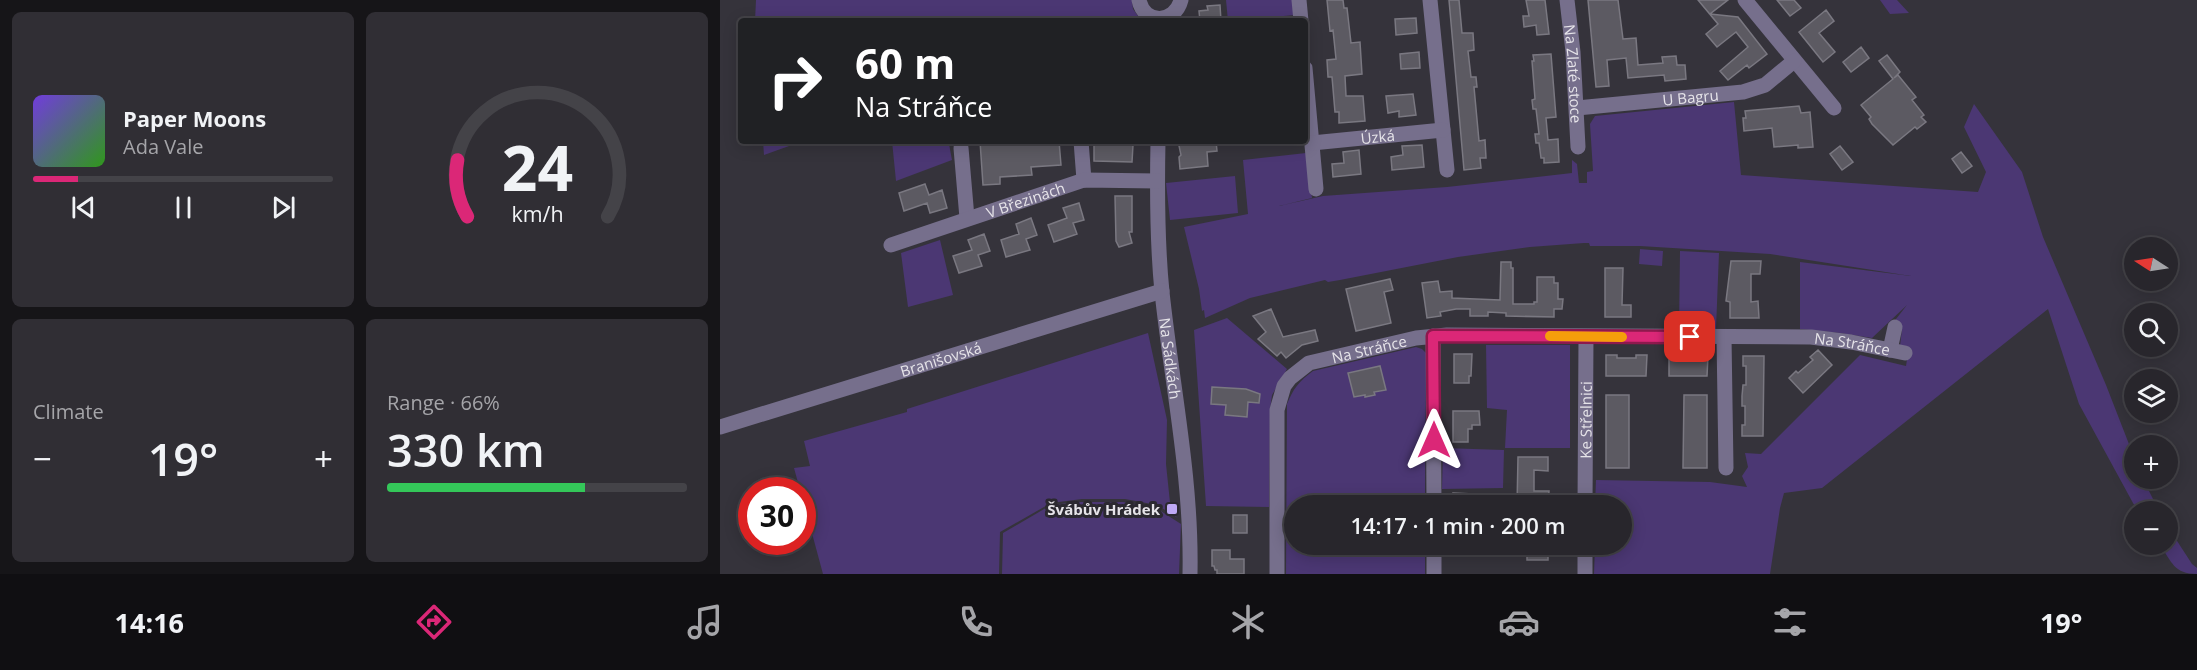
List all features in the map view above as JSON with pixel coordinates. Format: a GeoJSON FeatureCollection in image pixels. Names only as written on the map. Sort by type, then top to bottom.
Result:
{"type":"FeatureCollection","features":[{"type":"Feature","properties":{"kind":"street"},"geometry":{"type":"LineString","coordinates":[[1139,0],[1143,11],[1154,18]]}},
{"type":"Feature","properties":{"kind":"street"},"geometry":{"type":"LineString","coordinates":[[1166,18],[1172,16],[1181,0]]}},
{"type":"Feature","properties":{"kind":"street"},"geometry":{"type":"LineString","coordinates":[[1299,0],[1301,18]]}},
{"type":"Feature","properties":{"kind":"street"},"geometry":{"type":"LineString","coordinates":[[1430,0],[1447,170]]}},
{"type":"Feature","properties":{"kind":"street","name":"Na Zlaté stoce"},"geometry":{"type":"LineString","coordinates":[[1567,0],[1578,147]]}},
{"type":"Feature","properties":{"kind":"street"},"geometry":{"type":"LineString","coordinates":[[1745,0],[1834,108]]}},
{"type":"Feature","properties":{"kind":"street","name":"U Bagru"},"geometry":{"type":"LineString","coordinates":[[1576,108],[1743,92],[1765,85],[1794,61]]}},
{"type":"Feature","properties":{"kind":"street"},"geometry":{"type":"LineString","coordinates":[[1308,100],[1316,189]]}},
{"type":"Feature","properties":{"kind":"street","name":"Úzká"},"geometry":{"type":"LineString","coordinates":[[1312,143],[1443,130]]}},
{"type":"Feature","properties":{"kind":"street","name":"V Březinách"},"geometry":{"type":"LineString","coordinates":[[1081,144],[1084,180]]}},
{"type":"Feature","properties":{"kind":"street","name":"Na Sádkách"},"geometry":{"type":"LineString","coordinates":[[1158,144],[1157,182],[1162,291],[1186,483],[1190,574]]}},
{"type":"Feature","properties":{"kind":"street","name":"V Březinách"},"geometry":{"type":"LineString","coordinates":[[961,148],[967,218]]}},
{"type":"Feature","properties":{"kind":"street","name":"V Březinách"},"geometry":{"type":"LineString","coordinates":[[891,246],[967,218],[1084,180],[1157,182]]}},
{"type":"Feature","properties":{"kind":"street","name":"Branišovská"},"geometry":{"type":"LineString","coordinates":[[720,426],[1162,291]]}},
{"type":"Feature","properties":{"kind":"street"},"geometry":{"type":"LineString","coordinates":[[1890,350],[1895,327]]}},
{"type":"Feature","properties":{"kind":"street"},"geometry":{"type":"LineString","coordinates":[[1433,336],[1434,495]]}},
{"type":"Feature","properties":{"kind":"street","name":"Na Stráňce"},"geometry":{"type":"LineString","coordinates":[[1277,574],[1278,411],[1284,386],[1300,369],[1320,359],[1433,336],[1811,337],[1905,353]]}},
{"type":"Feature","properties":{"kind":"street","name":"Ke Střelnici"},"geometry":{"type":"LineString","coordinates":[[1585,495],[1586,337]]}},
{"type":"Feature","properties":{"kind":"street"},"geometry":{"type":"LineString","coordinates":[[1724,337],[1726,468]]}},
{"type":"Feature","properties":{"kind":"street"},"geometry":{"type":"LineString","coordinates":[[1434,555],[1434,574]]}},
{"type":"Feature","properties":{"kind":"street"},"geometry":{"type":"LineString","coordinates":[[1585,555],[1585,574]]}},
{"type":"Feature","properties":{"kind":"shaded area"},"geometry":{"type":"Polygon","coordinates":[[[756,0],[1132,0],[1133,9],[1138,16],[1132,18],[755,18],[756,0]]]}},
{"type":"Feature","properties":{"kind":"shaded area"},"geometry":{"type":"Polygon","coordinates":[[[1226,0],[1294,0],[1295,15],[1228,18],[1226,0]]]}},
{"type":"Feature","properties":{"kind":"shaded area"},"geometry":{"type":"Polygon","coordinates":[[[1880,0],[1897,0],[1909,13],[1890,14],[1880,0]]]}},
{"type":"Feature","properties":{"kind":"shaded area"},"geometry":{"type":"Polygon","coordinates":[[[1734,102],[1741,175],[1978,192],[1986,172],[1964,127],[1974,104],[2022,172],[2043,237],[2106,385],[2125,435],[2124,486],[2079,404],[2048,309],[1822,488],[1784,493],[1770,574],[1594,574],[1595,555],[1632,555],[1632,495],[1595,495],[1596,480],[1710,482],[1747,487],[1742,476],[1748,467],[1745,453],[1761,454],[1860,355],[1906,366],[1908,353],[1900,346],[1902,329],[1889,328],[1907,305],[1872,338],[1800,329],[1800,262],[1911,276],[1770,254],[1640,246],[1590,246],[1589,243],[1584,243],[1530,247],[1458,257],[1340,280],[1328,282],[1325,280],[1250,298],[1205,318],[1184,227],[1248,214],[1243,160],[1306,153],[1312,198],[1279,206],[1323,196],[1447,187],[1572,173],[1572,160],[1577,164],[1579,183],[1587,183],[1587,172],[1593,171],[1590,124],[1595,116],[1734,102]]]}},
{"type":"Feature","properties":{"kind":"shaded area"},"geometry":{"type":"Polygon","coordinates":[[[763,144],[795,144],[764,155],[763,144]]]}},
{"type":"Feature","properties":{"kind":"shaded area"},"geometry":{"type":"Polygon","coordinates":[[[892,144],[949,144],[952,160],[896,181],[892,144]]]}},
{"type":"Feature","properties":{"kind":"shaded area"},"geometry":{"type":"Polygon","coordinates":[[[1235,176],[1238,213],[1170,220],[1166,183],[1235,176]]]}},
{"type":"Feature","properties":{"kind":"shaded area"},"geometry":{"type":"Polygon","coordinates":[[[940,240],[953,295],[908,307],[901,253],[940,240]]]}},
{"type":"Feature","properties":{"kind":"shaded area"},"geometry":{"type":"Polygon","coordinates":[[[1640,249],[1663,251],[1662,266],[1639,264],[1640,249]]]}},
{"type":"Feature","properties":{"kind":"shaded area"},"geometry":{"type":"Polygon","coordinates":[[[1680,251],[1719,253],[1716,329],[1679,330],[1680,251]]]}},
{"type":"Feature","properties":{"kind":"shaded area"},"geometry":{"type":"Polygon","coordinates":[[[1227,318],[1287,369],[1272,395],[1270,410],[1269,507],[1206,506],[1194,330],[1227,318]]]}},
{"type":"Feature","properties":{"kind":"shaded area"},"geometry":{"type":"Polygon","coordinates":[[[1148,333],[1167,420],[1166,464],[1171,512],[1178,518],[1157,505],[1125,499],[1082,499],[1051,503],[1000,532],[999,574],[823,574],[816,548],[816,477],[796,477],[794,468],[810,466],[804,441],[907,412],[907,409],[1148,333]]]}},
{"type":"Feature","properties":{"kind":"shaded area"},"geometry":{"type":"Polygon","coordinates":[[[1486,345],[1570,345],[1570,448],[1505,448],[1507,410],[1487,408],[1486,345]]]}},
{"type":"Feature","properties":{"kind":"shaded area"},"geometry":{"type":"Polygon","coordinates":[[[1416,347],[1426,353],[1425,495],[1286,495],[1287,404],[1300,382],[1313,371],[1416,347]]]}},
{"type":"Feature","properties":{"kind":"shaded area"},"geometry":{"type":"Polygon","coordinates":[[[1443,448],[1504,450],[1503,488],[1442,489],[1443,448]]]}},
{"type":"Feature","properties":{"kind":"shaded area"},"geometry":{"type":"Polygon","coordinates":[[[2125,489],[2148,489],[2154,501],[2132,501],[2125,489]]]}},
{"type":"Feature","properties":{"kind":"shaded area"},"geometry":{"type":"Polygon","coordinates":[[[1079,502],[1123,502],[1156,508],[1181,524],[1179,574],[1002,574],[1003,533],[1051,505],[1079,502]]]}},
{"type":"Feature","properties":{"kind":"shaded area"},"geometry":{"type":"Polygon","coordinates":[[[2178,542],[2197,568],[2197,574],[2183,572],[2166,555],[2178,555],[2178,542]]]}},
{"type":"Feature","properties":{"kind":"shaded area"},"geometry":{"type":"Polygon","coordinates":[[[1286,555],[1425,555],[1425,574],[1286,574],[1286,555]]]}},
{"type":"Feature","properties":{"kind":"building"},"geometry":{"type":"Polygon","coordinates":[[[1327,0],[1343,0],[1344,8],[1347,8],[1351,43],[1360,42],[1362,74],[1345,76],[1346,96],[1363,96],[1365,121],[1339,123],[1339,112],[1335,112],[1332,77],[1328,77],[1327,60],[1336,59],[1327,0]]]}},
{"type":"Feature","properties":{"kind":"building"},"geometry":{"type":"Polygon","coordinates":[[[1449,0],[1459,0],[1462,33],[1473,33],[1474,50],[1468,51],[1471,77],[1476,77],[1477,87],[1474,87],[1479,141],[1485,140],[1486,158],[1480,158],[1481,168],[1464,170],[1449,0]]]}},
{"type":"Feature","properties":{"kind":"building"},"geometry":{"type":"Polygon","coordinates":[[[1526,0],[1545,0],[1549,34],[1537,35],[1536,25],[1524,27],[1523,16],[1529,16],[1526,0]]]}},
{"type":"Feature","properties":{"kind":"building"},"geometry":{"type":"Polygon","coordinates":[[[1588,0],[1618,0],[1623,39],[1636,38],[1638,65],[1663,63],[1662,57],[1676,56],[1677,65],[1685,65],[1686,79],[1665,81],[1664,75],[1628,78],[1626,58],[1607,60],[1609,86],[1596,87],[1588,0]]]}},
{"type":"Feature","properties":{"kind":"building"},"geometry":{"type":"Polygon","coordinates":[[[1698,0],[1728,0],[1710,14],[1738,17],[1767,54],[1749,68],[1747,65],[1728,80],[1720,71],[1748,47],[1736,32],[1717,47],[1706,34],[1718,24],[1698,0]]]}},
{"type":"Feature","properties":{"kind":"building"},"geometry":{"type":"Polygon","coordinates":[[[1777,0],[1794,0],[1801,8],[1790,16],[1777,0]]]}},
{"type":"Feature","properties":{"kind":"building"},"geometry":{"type":"Polygon","coordinates":[[[1220,5],[1221,18],[1200,18],[1199,11],[1208,10],[1207,6],[1220,5]]]}},
{"type":"Feature","properties":{"kind":"building"},"geometry":{"type":"Polygon","coordinates":[[[1826,10],[1834,21],[1819,33],[1835,52],[1823,62],[1799,32],[1826,10]]]}},
{"type":"Feature","properties":{"kind":"building"},"geometry":{"type":"Polygon","coordinates":[[[1416,18],[1417,33],[1396,35],[1395,19],[1416,18]]]}},
{"type":"Feature","properties":{"kind":"building"},"geometry":{"type":"Polygon","coordinates":[[[1861,47],[1869,58],[1851,72],[1843,62],[1861,47]]]}},
{"type":"Feature","properties":{"kind":"building"},"geometry":{"type":"Polygon","coordinates":[[[1419,52],[1420,68],[1401,69],[1400,54],[1419,52]]]}},
{"type":"Feature","properties":{"kind":"building"},"geometry":{"type":"Polygon","coordinates":[[[1551,54],[1556,117],[1546,118],[1548,140],[1558,139],[1559,162],[1544,163],[1539,143],[1536,143],[1535,134],[1539,134],[1536,109],[1533,109],[1532,100],[1535,99],[1532,61],[1534,61],[1533,55],[1551,54]]]}},
{"type":"Feature","properties":{"kind":"building"},"geometry":{"type":"Polygon","coordinates":[[[1887,55],[1900,72],[1894,78],[1898,75],[1916,97],[1912,100],[1924,115],[1921,117],[1926,122],[1917,129],[1915,127],[1893,145],[1872,124],[1869,119],[1871,117],[1861,105],[1893,79],[1879,61],[1887,55]]]}},
{"type":"Feature","properties":{"kind":"building"},"geometry":{"type":"Polygon","coordinates":[[[1413,94],[1416,115],[1399,117],[1399,111],[1388,113],[1386,96],[1413,94]]]}},
{"type":"Feature","properties":{"kind":"building"},"geometry":{"type":"Polygon","coordinates":[[[1799,106],[1801,113],[1810,112],[1813,147],[1798,148],[1798,145],[1774,147],[1772,128],[1744,131],[1745,111],[1799,106]]]}},
{"type":"Feature","properties":{"kind":"building"},"geometry":{"type":"Polygon","coordinates":[[[980,144],[1059,144],[1061,165],[1031,167],[1032,175],[1000,177],[1000,184],[983,185],[980,144]]]}},
{"type":"Feature","properties":{"kind":"building"},"geometry":{"type":"Polygon","coordinates":[[[1094,144],[1133,145],[1132,162],[1094,161],[1094,144]]]}},
{"type":"Feature","properties":{"kind":"building"},"geometry":{"type":"Polygon","coordinates":[[[1179,144],[1216,144],[1217,151],[1207,152],[1208,166],[1180,169],[1179,157],[1181,155],[1179,144]]]}},
{"type":"Feature","properties":{"kind":"building"},"geometry":{"type":"Polygon","coordinates":[[[1422,145],[1424,167],[1392,170],[1391,157],[1403,155],[1402,146],[1422,145]]]}},
{"type":"Feature","properties":{"kind":"building"},"geometry":{"type":"Polygon","coordinates":[[[1840,146],[1853,162],[1842,170],[1830,154],[1840,146]]]}},
{"type":"Feature","properties":{"kind":"building"},"geometry":{"type":"Polygon","coordinates":[[[1359,150],[1361,174],[1333,177],[1332,164],[1344,163],[1343,152],[1359,150]]]}},
{"type":"Feature","properties":{"kind":"building"},"geometry":{"type":"Polygon","coordinates":[[[1961,152],[1972,166],[1962,173],[1952,159],[1961,152]]]}},
{"type":"Feature","properties":{"kind":"building"},"geometry":{"type":"Polygon","coordinates":[[[925,184],[929,195],[942,190],[947,208],[930,213],[927,203],[904,211],[899,193],[925,184]]]}},
{"type":"Feature","properties":{"kind":"building"},"geometry":{"type":"Polygon","coordinates":[[[1115,196],[1132,196],[1132,232],[1129,232],[1132,243],[1119,247],[1116,241],[1115,196]]]}},
{"type":"Feature","properties":{"kind":"building"},"geometry":{"type":"Polygon","coordinates":[[[1079,203],[1084,220],[1073,223],[1077,234],[1054,242],[1048,225],[1067,218],[1063,208],[1079,203]]]}},
{"type":"Feature","properties":{"kind":"building"},"geometry":{"type":"Polygon","coordinates":[[[1031,218],[1037,235],[1026,239],[1030,250],[1006,257],[1001,240],[1019,234],[1016,224],[1031,218]]]}},
{"type":"Feature","properties":{"kind":"building"},"geometry":{"type":"Polygon","coordinates":[[[984,234],[990,251],[978,255],[982,266],[959,273],[953,256],[972,250],[968,240],[984,234]]]}},
{"type":"Feature","properties":{"kind":"building"},"geometry":{"type":"Polygon","coordinates":[[[1731,261],[1761,261],[1760,274],[1751,274],[1751,302],[1758,301],[1759,318],[1730,318],[1730,302],[1726,301],[1731,261]]]}},
{"type":"Feature","properties":{"kind":"building"},"geometry":{"type":"Polygon","coordinates":[[[1501,262],[1511,262],[1511,268],[1513,268],[1513,304],[1534,304],[1537,302],[1537,277],[1554,277],[1554,283],[1558,283],[1558,299],[1563,299],[1562,309],[1554,309],[1554,317],[1506,316],[1506,313],[1488,312],[1488,316],[1470,316],[1470,309],[1456,309],[1440,312],[1441,316],[1427,318],[1422,283],[1438,281],[1440,292],[1452,291],[1452,298],[1500,300],[1501,262]]]}},
{"type":"Feature","properties":{"kind":"building"},"geometry":{"type":"Polygon","coordinates":[[[1605,268],[1623,268],[1622,305],[1631,305],[1631,317],[1605,317],[1605,268]]]}},
{"type":"Feature","properties":{"kind":"building"},"geometry":{"type":"Polygon","coordinates":[[[1390,279],[1393,290],[1384,292],[1391,323],[1356,331],[1346,289],[1390,279]]]}},
{"type":"Feature","properties":{"kind":"building"},"geometry":{"type":"Polygon","coordinates":[[[1271,309],[1283,337],[1315,330],[1318,341],[1302,345],[1286,358],[1281,352],[1277,356],[1258,339],[1266,332],[1253,316],[1271,309]]]}},
{"type":"Feature","properties":{"kind":"building"},"geometry":{"type":"Polygon","coordinates":[[[1818,350],[1832,365],[1803,393],[1789,378],[1813,360],[1810,357],[1818,350]]]}},
{"type":"Feature","properties":{"kind":"building"},"geometry":{"type":"Polygon","coordinates":[[[1454,354],[1472,354],[1469,383],[1454,383],[1454,354]]]}},
{"type":"Feature","properties":{"kind":"building"},"geometry":{"type":"Polygon","coordinates":[[[1606,355],[1617,355],[1617,358],[1636,358],[1636,355],[1647,355],[1646,376],[1606,376],[1606,355]]]}},
{"type":"Feature","properties":{"kind":"building"},"geometry":{"type":"Polygon","coordinates":[[[1669,355],[1708,356],[1707,376],[1669,376],[1669,355]]]}},
{"type":"Feature","properties":{"kind":"building"},"geometry":{"type":"Polygon","coordinates":[[[1743,356],[1764,356],[1763,436],[1742,436],[1742,425],[1745,425],[1745,406],[1742,406],[1742,396],[1743,385],[1746,385],[1746,366],[1743,366],[1743,356]]]}},
{"type":"Feature","properties":{"kind":"building"},"geometry":{"type":"Polygon","coordinates":[[[1380,366],[1386,390],[1374,392],[1375,395],[1354,397],[1348,373],[1380,366]]]}},
{"type":"Feature","properties":{"kind":"building"},"geometry":{"type":"Polygon","coordinates":[[[1212,387],[1246,389],[1260,394],[1259,403],[1248,402],[1247,417],[1225,415],[1226,405],[1211,404],[1212,387]]]}},
{"type":"Feature","properties":{"kind":"building"},"geometry":{"type":"Polygon","coordinates":[[[1606,395],[1629,395],[1629,468],[1606,468],[1606,395]]]}},
{"type":"Feature","properties":{"kind":"building"},"geometry":{"type":"Polygon","coordinates":[[[1684,395],[1707,395],[1707,468],[1683,468],[1684,395]]]}},
{"type":"Feature","properties":{"kind":"building"},"geometry":{"type":"Polygon","coordinates":[[[1453,411],[1479,411],[1480,425],[1472,425],[1472,429],[1468,429],[1468,442],[1453,442],[1453,411]]]}},
{"type":"Feature","properties":{"kind":"building"},"geometry":{"type":"Polygon","coordinates":[[[1518,457],[1548,457],[1548,471],[1534,470],[1534,491],[1549,491],[1549,495],[1517,495],[1518,457]]]}},
{"type":"Feature","properties":{"kind":"building"},"geometry":{"type":"Polygon","coordinates":[[[1453,493],[1473,494],[1473,495],[1453,495],[1453,493]]]}},
{"type":"Feature","properties":{"kind":"building"},"geometry":{"type":"Polygon","coordinates":[[[1233,515],[1247,515],[1247,533],[1233,533],[1233,515]]]}},
{"type":"Feature","properties":{"kind":"building"},"geometry":{"type":"Polygon","coordinates":[[[1212,550],[1230,550],[1230,559],[1244,559],[1244,574],[1217,574],[1217,570],[1212,566],[1212,550]]]}},
{"type":"Feature","properties":{"kind":"building"},"geometry":{"type":"Polygon","coordinates":[[[1527,555],[1548,555],[1548,560],[1527,560],[1527,555]]]}},
{"type":"Feature","properties":{"kind":"slow traffic"},"geometry":{"type":"LineString","coordinates":[[1550,336],[1622,337]]}},
{"type":"Feature","properties":{"kind":"place","name":"Švábův Hrádek"},"geometry":{"type":"Point","coordinates":[1172,509]}},
{"type":"Feature","properties":{"kind":"route"},"geometry":{"type":"LineString","coordinates":[[1434,440],[1433,336],[1690,337]]}}]}
